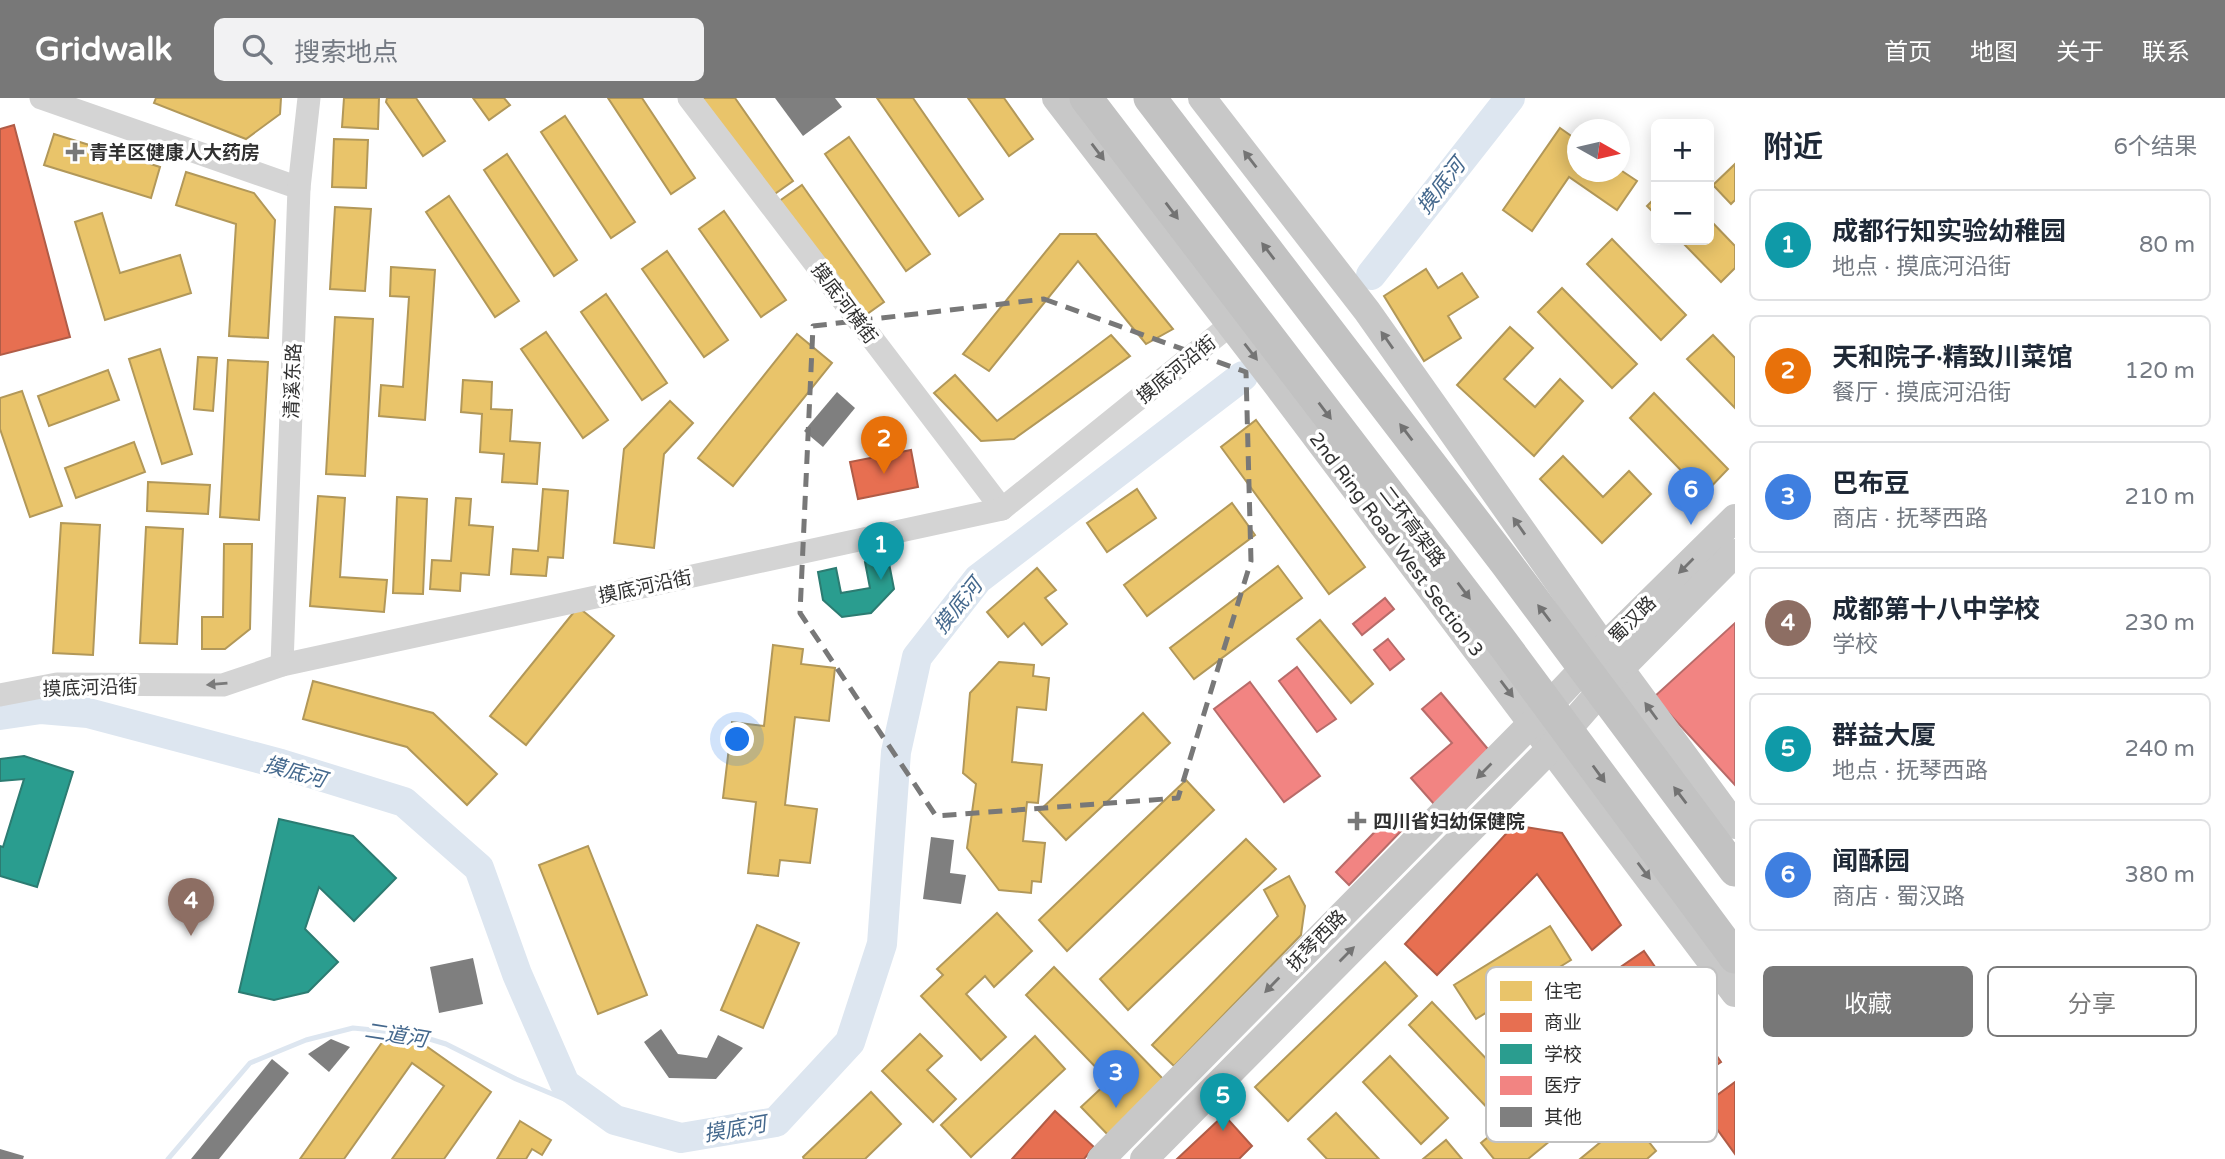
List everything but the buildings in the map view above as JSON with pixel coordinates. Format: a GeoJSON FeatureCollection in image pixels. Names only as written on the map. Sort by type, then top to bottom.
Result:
{"type":"FeatureCollection","features":[{"type":"Feature","properties":{"kind":"highway","name":"二环高架路"},"geometry":{"type":"LineString","coordinates":[[1086,98],[1498,637],[1735,957]]}},
{"type":"Feature","properties":{"kind":"highway"},"geometry":{"type":"LineString","coordinates":[[1150,98],[1506,563],[1735,870]]}},
{"type":"Feature","properties":{"kind":"main road","name":"2nd Ring Road West Section 3"},"geometry":{"type":"LineString","coordinates":[[1056,98],[1715,967]]}},
{"type":"Feature","properties":{"kind":"main road"},"geometry":{"type":"LineString","coordinates":[[1202,98],[1367,311],[1612,658],[1735,825]]}},
{"type":"Feature","properties":{"kind":"main road","name":"蜀汉路"},"geometry":{"type":"LineString","coordinates":[[1551,748],[1612,658],[1735,518]]}},
{"type":"Feature","properties":{"kind":"main road","name":"蜀汉路"},"geometry":{"type":"LineString","coordinates":[[1532,723],[1735,553]]}},
{"type":"Feature","properties":{"kind":"main road","name":"抚琴西路"},"geometry":{"type":"LineString","coordinates":[[1101,1159],[1532,723]]}},
{"type":"Feature","properties":{"kind":"main road","name":"抚琴西路"},"geometry":{"type":"LineString","coordinates":[[1144,1159],[1551,748]]}},
{"type":"Feature","properties":{"kind":"main road","name":"2nd Ring Road West Section 3"},"geometry":{"type":"LineString","coordinates":[[1717,969],[1735,993]]}},
{"type":"Feature","properties":{"kind":"street"},"geometry":{"type":"LineString","coordinates":[[41,98],[299,188]]}},
{"type":"Feature","properties":{"kind":"street","name":"清溪东路"},"geometry":{"type":"LineString","coordinates":[[282,665],[299,188],[309,98]]}},
{"type":"Feature","properties":{"kind":"street","name":"摸底河横街"},"geometry":{"type":"LineString","coordinates":[[689,98],[1002,509]]}},
{"type":"Feature","properties":{"kind":"street","name":"摸底河沿街"},"geometry":{"type":"LineString","coordinates":[[0,695],[57,684],[223,685],[282,665],[1002,509],[1230,325]]}},
{"type":"Feature","properties":{"kind":"highlighted area"},"geometry":{"type":"Polygon","coordinates":[[[1044,299],[1246,372],[1251,561],[1178,798],[936,816],[800,613],[813,326],[1044,299]]]}},
{"type":"Feature","properties":{"kind":"waterway","name":"摸底河"},"geometry":{"type":"LineString","coordinates":[[1371,275],[1510,98]]}},
{"type":"Feature","properties":{"kind":"waterway","name":"摸底河"},"geometry":{"type":"LineString","coordinates":[[0,715],[41,709],[88,713],[281,764],[404,802],[479,868],[517,974],[565,1084],[615,1120],[681,1138],[776,1122],[850,1042],[882,944],[896,752],[917,657],[978,579],[1243,376]]}},
{"type":"Feature","properties":{"kind":"waterway","name":"二道河"},"geometry":{"type":"LineString","coordinates":[[168,1159],[250,1063],[306,1040],[353,1028],[413,1034],[446,1044],[516,1079],[615,1120]]}},
{"type":"Feature","properties":{"kind":"place","name":"青羊区健康人大药房"},"geometry":{"type":"Point","coordinates":[75,152]}},
{"type":"Feature","properties":{"kind":"place","name":"天和院子·精致川菜馆"},"geometry":{"type":"Point","coordinates":[884,474]}},
{"type":"Feature","properties":{"kind":"place","name":"闻酥园"},"geometry":{"type":"Point","coordinates":[1691,525]}},
{"type":"Feature","properties":{"kind":"place","name":"成都行知实验幼稚园"},"geometry":{"type":"Point","coordinates":[881,580]}},
{"type":"Feature","properties":{"kind":"place","name":"四川省妇幼保健院"},"geometry":{"type":"Point","coordinates":[1357,821]}},
{"type":"Feature","properties":{"kind":"place","name":"成都第十八中学校"},"geometry":{"type":"Point","coordinates":[191,936]}},
{"type":"Feature","properties":{"kind":"place","name":"巴布豆"},"geometry":{"type":"Point","coordinates":[1116,1108]}},
{"type":"Feature","properties":{"kind":"place","name":"群益大厦"},"geometry":{"type":"Point","coordinates":[1223,1131]}}]}
